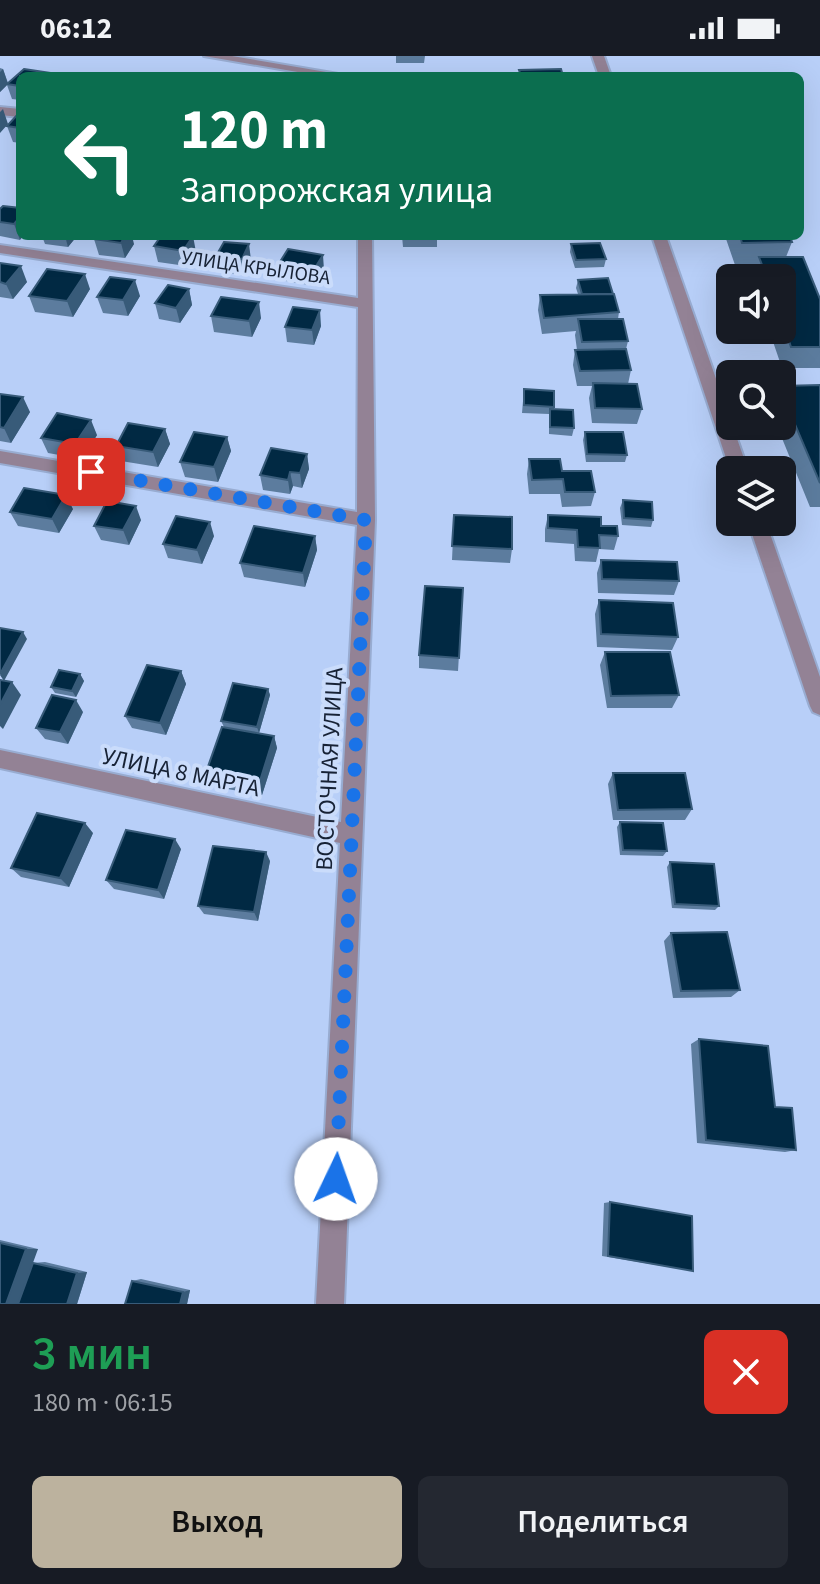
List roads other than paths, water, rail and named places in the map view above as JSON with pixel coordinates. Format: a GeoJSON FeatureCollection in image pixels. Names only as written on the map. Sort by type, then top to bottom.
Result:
{"type":"FeatureCollection","features":[{"type":"Feature","properties":{"kind":"street"},"geometry":{"type":"LineString","coordinates":[[210,56],[317,72]]}},
{"type":"Feature","properties":{"kind":"street","name":"ВОСТОЧНАЯ УЛИЦА"},"geometry":{"type":"LineString","coordinates":[[330,1304],[366,520],[365,240]]}},
{"type":"Feature","properties":{"kind":"street"},"geometry":{"type":"LineString","coordinates":[[660,240],[734,456]]}},
{"type":"Feature","properties":{"kind":"street","name":"УЛИЦА КРЫЛОВА"},"geometry":{"type":"LineString","coordinates":[[0,249],[363,303]]}},
{"type":"Feature","properties":{"kind":"street"},"geometry":{"type":"LineString","coordinates":[[0,457],[366,520]]}},
{"type":"Feature","properties":{"kind":"street"},"geometry":{"type":"LineString","coordinates":[[762,536],[820,706]]}},
{"type":"Feature","properties":{"kind":"street","name":"УЛИЦА 8 МАРТА"},"geometry":{"type":"LineString","coordinates":[[0,759],[352,835]]}}]}
